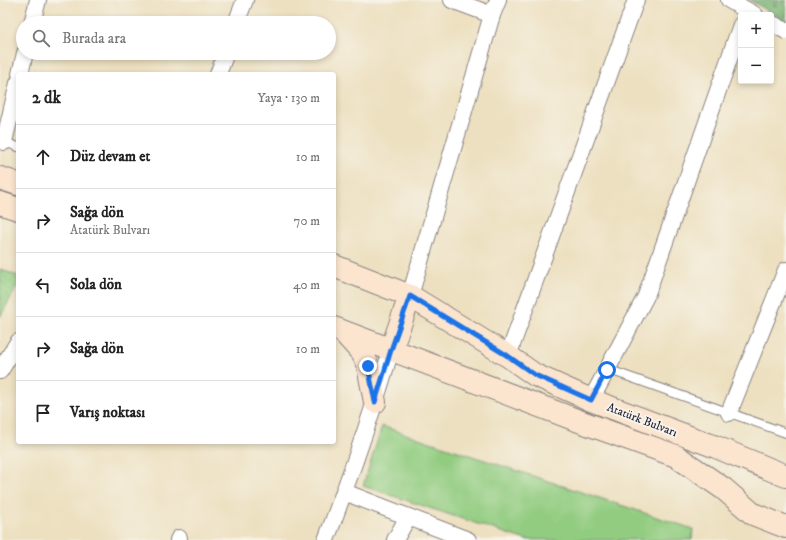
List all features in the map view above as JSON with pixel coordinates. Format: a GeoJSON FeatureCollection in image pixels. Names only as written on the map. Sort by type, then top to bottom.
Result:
{"type":"FeatureCollection","features":[{"type":"Feature","properties":{"kind":"main road"},"geometry":{"type":"LineString","coordinates":[[0,178],[16,183]]}},
{"type":"Feature","properties":{"kind":"main road"},"geometry":{"type":"LineString","coordinates":[[0,203],[16,209]]}},
{"type":"Feature","properties":{"kind":"main road","name":"Atatürk Bulvarı"},"geometry":{"type":"LineString","coordinates":[[336,267],[410,296],[508,356],[535,375],[591,400],[716,447],[786,476]]}},
{"type":"Feature","properties":{"kind":"main road"},"geometry":{"type":"LineString","coordinates":[[391,350],[410,296]]}},
{"type":"Feature","properties":{"kind":"main road","name":"Atatürk Bulvarı"},"geometry":{"type":"LineString","coordinates":[[338,329],[580,422],[676,456],[724,489],[753,514],[786,527]]}},
{"type":"Feature","properties":{"kind":"main road"},"geometry":{"type":"LineString","coordinates":[[338,329],[363,354],[368,366],[375,402]]}},
{"type":"Feature","properties":{"kind":"street"},"geometry":{"type":"LineString","coordinates":[[34,16],[38,0]]}},
{"type":"Feature","properties":{"kind":"street"},"geometry":{"type":"LineString","coordinates":[[239,16],[245,0]]}},
{"type":"Feature","properties":{"kind":"street"},"geometry":{"type":"LineString","coordinates":[[410,296],[495,7],[452,0]]}},
{"type":"Feature","properties":{"kind":"street"},"geometry":{"type":"LineString","coordinates":[[508,356],[636,0]]}},
{"type":"Feature","properties":{"kind":"street"},"geometry":{"type":"LineString","coordinates":[[729,0],[742,12]]}},
{"type":"Feature","properties":{"kind":"street"},"geometry":{"type":"LineString","coordinates":[[774,25],[786,31]]}},
{"type":"Feature","properties":{"kind":"street"},"geometry":{"type":"LineString","coordinates":[[591,400],[646,296],[738,41]]}},
{"type":"Feature","properties":{"kind":"street"},"geometry":{"type":"LineString","coordinates":[[20,72],[23,60]]}},
{"type":"Feature","properties":{"kind":"street"},"geometry":{"type":"LineString","coordinates":[[219,72],[223,60]]}},
{"type":"Feature","properties":{"kind":"street"},"geometry":{"type":"LineString","coordinates":[[7,143],[16,94]]}},
{"type":"Feature","properties":{"kind":"street"},"geometry":{"type":"LineString","coordinates":[[729,413],[786,270]]}},
{"type":"Feature","properties":{"kind":"street"},"geometry":{"type":"LineString","coordinates":[[0,371],[16,345]]}},
{"type":"Feature","properties":{"kind":"street"},"geometry":{"type":"LineString","coordinates":[[326,540],[375,402],[391,350]]}},
{"type":"Feature","properties":{"kind":"street"},"geometry":{"type":"LineString","coordinates":[[344,492],[468,540]]}},
{"type":"Feature","properties":{"kind":"street"},"geometry":{"type":"LineString","coordinates":[[394,540],[408,517]]}},
{"type":"Feature","properties":{"kind":"lane"},"geometry":{"type":"LineString","coordinates":[[607,370],[786,433]]}},
{"type":"Feature","properties":{"kind":"green space"},"geometry":{"type":"Polygon","coordinates":[[[749,0],[786,0],[786,21],[774,14],[774,12],[770,12],[749,0]]]}},
{"type":"Feature","properties":{"kind":"green space"},"geometry":{"type":"Polygon","coordinates":[[[0,269],[16,275],[16,289],[0,317],[0,269]]]}},
{"type":"Feature","properties":{"kind":"green space"},"geometry":{"type":"Polygon","coordinates":[[[382,426],[693,529],[692,540],[526,540],[363,486],[382,426]]]}},
{"type":"Feature","properties":{"kind":"route"},"geometry":{"type":"LineString","coordinates":[[368,366],[375,402],[410,296],[508,356],[535,375],[591,400],[607,370]]}}]}
